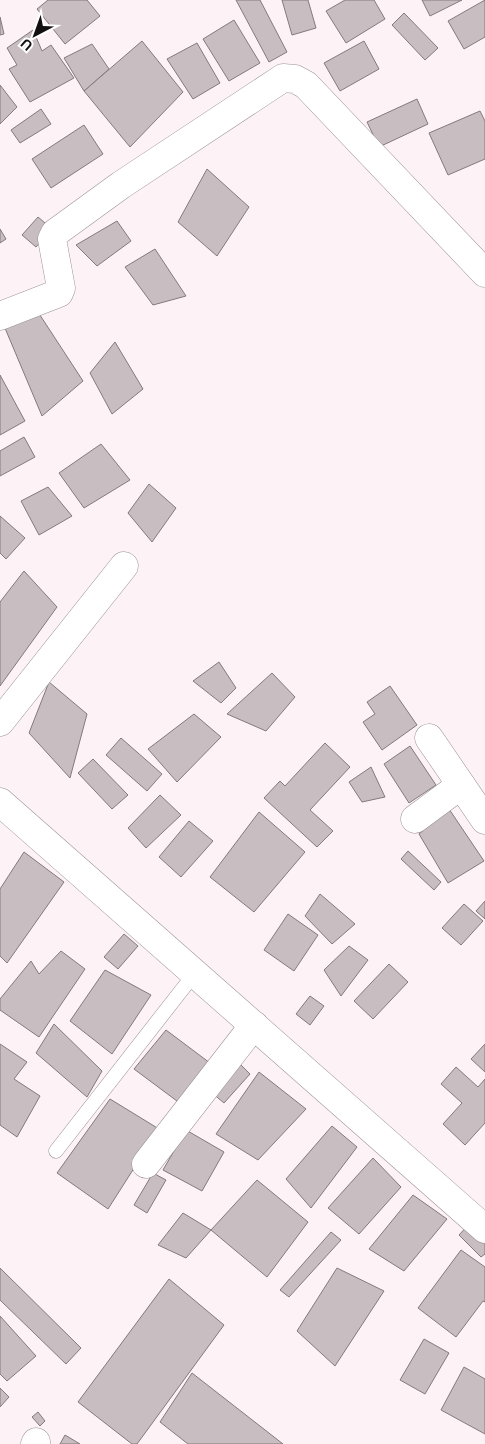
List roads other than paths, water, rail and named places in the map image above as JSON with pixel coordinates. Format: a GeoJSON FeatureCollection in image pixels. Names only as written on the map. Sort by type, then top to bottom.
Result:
{"type":"FeatureCollection","features":[{"type":"Feature","properties":{"kind":"street"},"geometry":{"type":"LineString","coordinates":[[0,316],[59,293],[61,288],[52,239],[55,233],[121,185],[283,78],[295,79],[306,85],[485,273]]}},
{"type":"Feature","properties":{"kind":"street"},"geometry":{"type":"LineString","coordinates":[[0,722],[124,566]]}},
{"type":"Feature","properties":{"kind":"street"},"geometry":{"type":"LineString","coordinates":[[429,738],[485,820]]}},
{"type":"Feature","properties":{"kind":"street"},"geometry":{"type":"LineString","coordinates":[[415,819],[461,786]]}},
{"type":"Feature","properties":{"kind":"street"},"geometry":{"type":"LineString","coordinates":[[0,802],[485,1228]]}},
{"type":"Feature","properties":{"kind":"street"},"geometry":{"type":"LineString","coordinates":[[146,1164],[254,1025]]}},
{"type":"Feature","properties":{"kind":"lane"},"geometry":{"type":"LineString","coordinates":[[56,1151],[195,973]]}}]}
